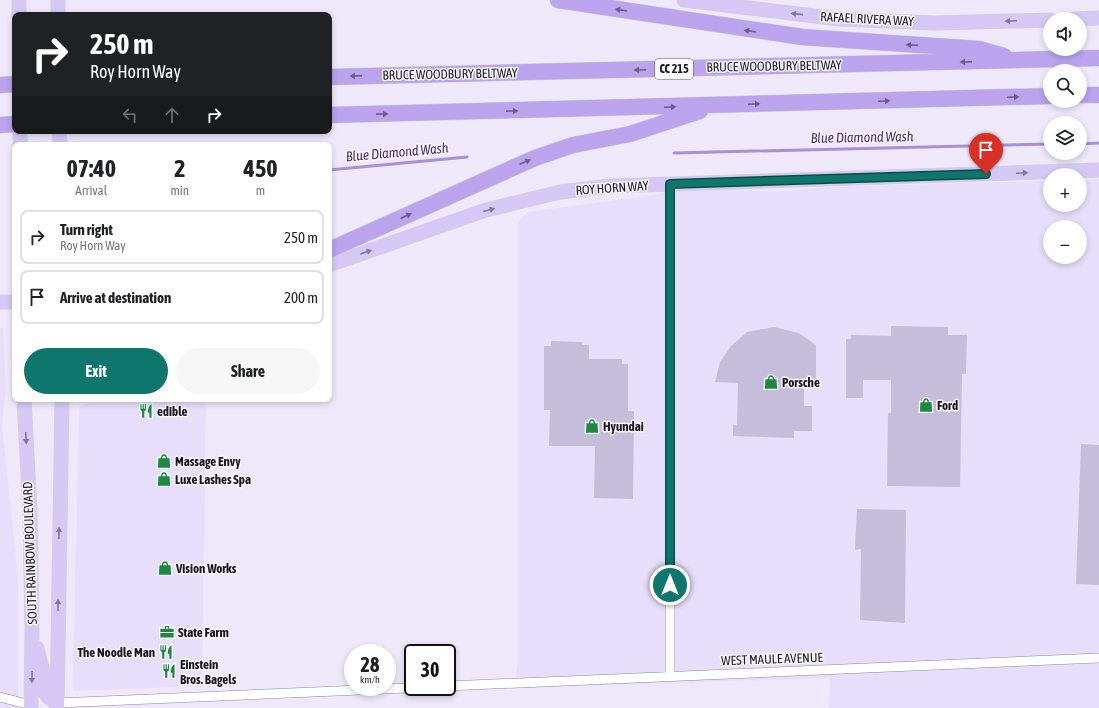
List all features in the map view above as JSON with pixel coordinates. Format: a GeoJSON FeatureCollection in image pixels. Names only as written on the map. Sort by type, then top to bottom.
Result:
{"type":"FeatureCollection","features":[{"type":"Feature","properties":{"kind":"highway"},"geometry":{"type":"LineString","coordinates":[[558,0],[802,37],[979,49],[1019,60]]}},
{"type":"Feature","properties":{"kind":"highway","name":"BRUCE WOODBURY BELTWAY"},"geometry":{"type":"LineString","coordinates":[[332,77],[1099,58]]}},
{"type":"Feature","properties":{"kind":"highway"},"geometry":{"type":"LineString","coordinates":[[0,85],[12,84]]}},
{"type":"Feature","properties":{"kind":"highway"},"geometry":{"type":"LineString","coordinates":[[1087,95],[1099,95]]}},
{"type":"Feature","properties":{"kind":"highway"},"geometry":{"type":"LineString","coordinates":[[332,115],[1043,96]]}},
{"type":"Feature","properties":{"kind":"highway"},"geometry":{"type":"LineString","coordinates":[[332,249],[535,158],[573,145],[630,134],[715,105]]}},
{"type":"Feature","properties":{"kind":"highway"},"geometry":{"type":"LineString","coordinates":[[0,125],[12,124]]}},
{"type":"Feature","properties":{"kind":"main road"},"geometry":{"type":"LineString","coordinates":[[19,0],[19,12]]}},
{"type":"Feature","properties":{"kind":"main road"},"geometry":{"type":"LineString","coordinates":[[58,0],[58,12]]}},
{"type":"Feature","properties":{"kind":"main road","name":"RAFAEL RIVERA WAY"},"geometry":{"type":"LineString","coordinates":[[684,0],[839,19],[934,23],[1043,20]]}},
{"type":"Feature","properties":{"kind":"main road"},"geometry":{"type":"LineString","coordinates":[[1087,18],[1099,18]]}},
{"type":"Feature","properties":{"kind":"main road","name":"ROY HORN WAY"},"geometry":{"type":"LineString","coordinates":[[332,264],[486,210],[560,192],[611,186],[1099,170]]}},
{"type":"Feature","properties":{"kind":"main road"},"geometry":{"type":"LineString","coordinates":[[0,302],[12,302]]}},
{"type":"Feature","properties":{"kind":"main road","name":"SOUTH RAINBOW BOULEVARD"},"geometry":{"type":"LineString","coordinates":[[24,402],[30,512],[32,630],[31,707]]}},
{"type":"Feature","properties":{"kind":"main road","name":"SOUTH RAINBOW BOULEVARD"},"geometry":{"type":"LineString","coordinates":[[57,705],[62,402]]}},
{"type":"Feature","properties":{"kind":"main road"},"geometry":{"type":"LineString","coordinates":[[32,630],[44,676],[46,692],[48,697],[57,705]]}},
{"type":"Feature","properties":{"kind":"street"},"geometry":{"type":"LineString","coordinates":[[670,184],[670,676]]}},
{"type":"Feature","properties":{"kind":"street","name":"WEST MAULE AVENUE"},"geometry":{"type":"LineString","coordinates":[[456,686],[1099,658]]}},
{"type":"Feature","properties":{"kind":"street"},"geometry":{"type":"LineString","coordinates":[[57,705],[404,688]]}},
{"type":"Feature","properties":{"kind":"street"},"geometry":{"type":"LineString","coordinates":[[0,697],[31,707]]}},
{"type":"Feature","properties":{"kind":"shaded area"},"geometry":{"type":"Polygon","coordinates":[[[1099,179],[1099,708],[829,708],[830,678],[514,688],[518,662],[518,222],[528,212],[654,195],[686,188],[778,192],[827,187],[1043,181],[1043,212],[1087,212],[1087,180],[1099,179]]]}},
{"type":"Feature","properties":{"kind":"shaded area"},"geometry":{"type":"Polygon","coordinates":[[[0,328],[3,328],[6,385],[2,426],[18,577],[18,708],[0,708],[0,328]]]}},
{"type":"Feature","properties":{"kind":"shaded area"},"geometry":{"type":"Polygon","coordinates":[[[90,402],[206,402],[202,686],[73,691],[79,407],[90,402]]]}},
{"type":"Feature","properties":{"kind":"building","name":"Ford"},"geometry":{"type":"Polygon","coordinates":[[[891,326],[948,327],[948,335],[967,335],[966,374],[962,374],[960,487],[887,486],[888,413],[891,413],[891,380],[863,380],[863,398],[846,398],[846,339],[851,339],[851,335],[891,336],[891,326]]]}},
{"type":"Feature","properties":{"kind":"building","name":"Porsche"},"geometry":{"type":"Polygon","coordinates":[[[774,327],[799,333],[816,345],[816,386],[804,386],[804,406],[812,406],[812,431],[794,431],[794,438],[733,436],[733,425],[737,425],[738,383],[715,382],[720,362],[731,346],[747,332],[774,327]]]}},
{"type":"Feature","properties":{"kind":"building","name":"Hyundai"},"geometry":{"type":"Polygon","coordinates":[[[551,341],[582,342],[582,345],[589,345],[589,359],[622,359],[622,364],[628,364],[628,411],[634,411],[633,499],[594,498],[595,446],[549,446],[550,410],[544,410],[544,346],[551,346],[551,341]]]}},
{"type":"Feature","properties":{"kind":"building"},"geometry":{"type":"Polygon","coordinates":[[[1081,444],[1099,445],[1099,585],[1076,584],[1081,444]]]}},
{"type":"Feature","properties":{"kind":"building"},"geometry":{"type":"Polygon","coordinates":[[[857,509],[906,510],[905,623],[860,620],[861,549],[855,550],[857,509]]]}},
{"type":"Feature","properties":{"kind":"waterway","name":"Blue Diamond Wash"},"geometry":{"type":"LineString","coordinates":[[1087,144],[1099,143]]}},
{"type":"Feature","properties":{"kind":"waterway","name":"Blue Diamond Wash"},"geometry":{"type":"LineString","coordinates":[[674,153],[1043,144]]}},
{"type":"Feature","properties":{"kind":"waterway","name":"Blue Diamond Wash"},"geometry":{"type":"LineString","coordinates":[[332,170],[467,157]]}},
{"type":"Feature","properties":{"kind":"place","name":"Porsche"},"geometry":{"type":"Point","coordinates":[771,382]}},
{"type":"Feature","properties":{"kind":"place","name":"Ford"},"geometry":{"type":"Point","coordinates":[926,405]}},
{"type":"Feature","properties":{"kind":"place","name":"edible"},"geometry":{"type":"Point","coordinates":[146,411]}},
{"type":"Feature","properties":{"kind":"place","name":"Hyundai"},"geometry":{"type":"Point","coordinates":[592,426]}},
{"type":"Feature","properties":{"kind":"place","name":"Massage Envy"},"geometry":{"type":"Point","coordinates":[164,461]}},
{"type":"Feature","properties":{"kind":"place","name":"Luxe Lashes Spa"},"geometry":{"type":"Point","coordinates":[164,479]}},
{"type":"Feature","properties":{"kind":"place","name":"Vision Works"},"geometry":{"type":"Point","coordinates":[165,568]}},
{"type":"Feature","properties":{"kind":"place","name":"State Farm"},"geometry":{"type":"Point","coordinates":[167,632]}},
{"type":"Feature","properties":{"kind":"place","name":"The Noodle Man"},"geometry":{"type":"Point","coordinates":[166,652]}},
{"type":"Feature","properties":{"kind":"place","name":"Einstein Bros. Bagels"},"geometry":{"type":"Point","coordinates":[169,671]}},
{"type":"Feature","properties":{"kind":"route"},"geometry":{"type":"LineString","coordinates":[[670,585],[670,184],[986,174]]}}]}
